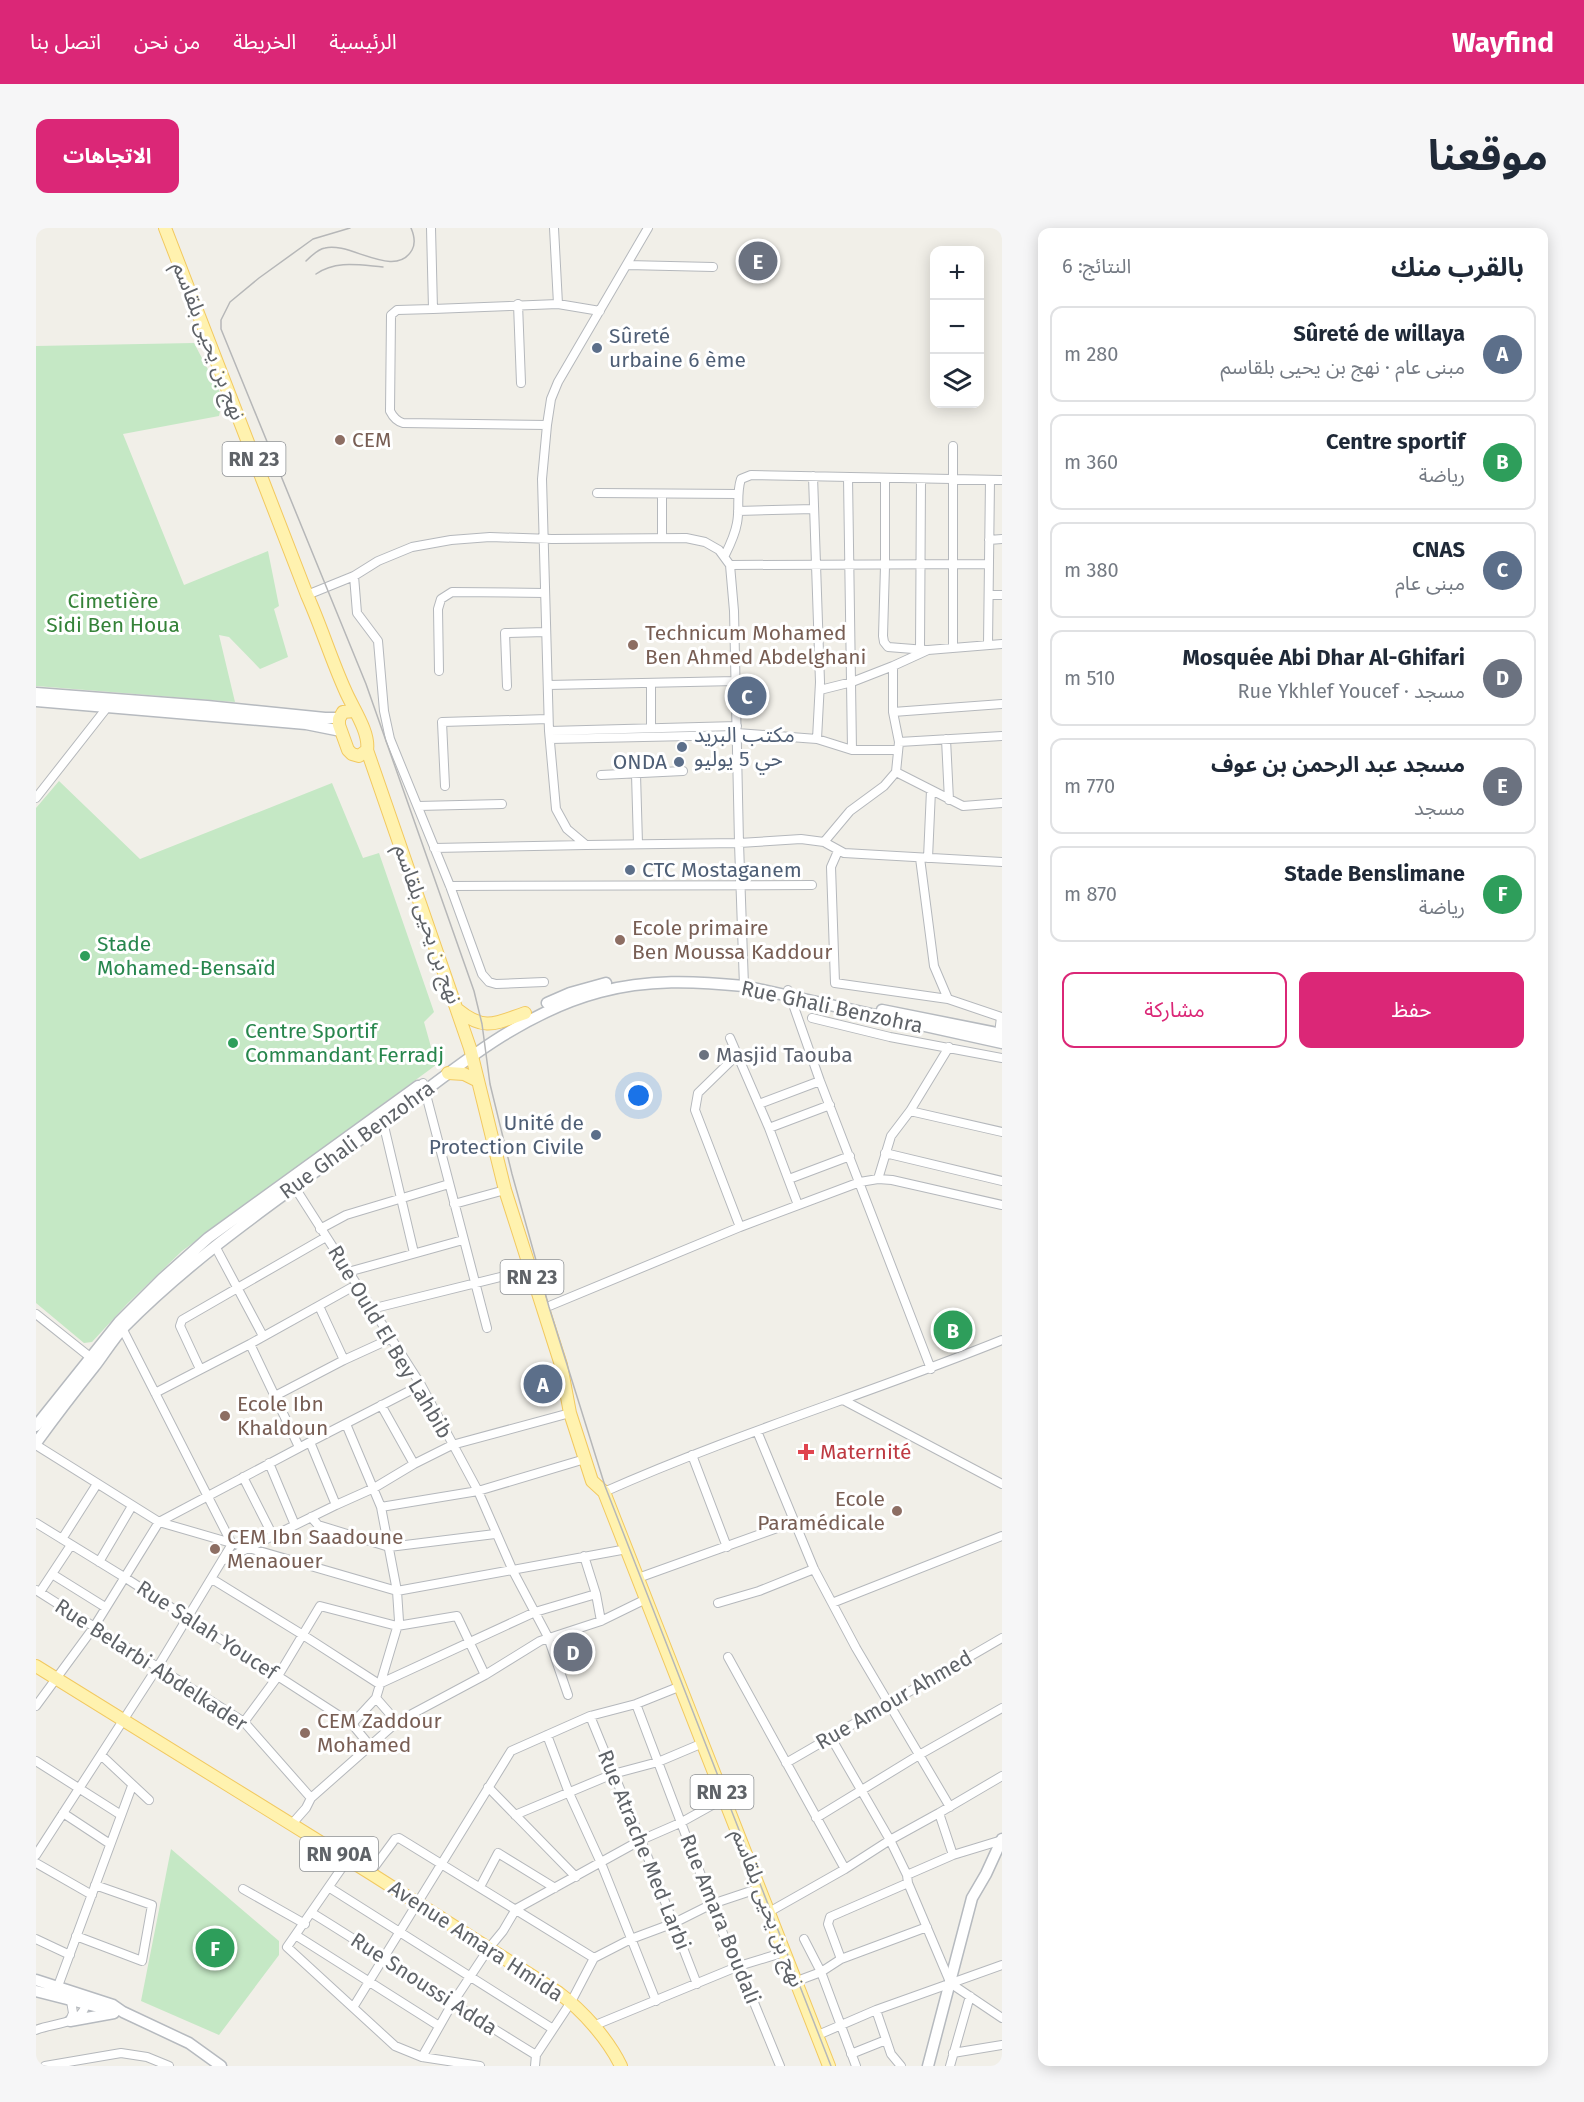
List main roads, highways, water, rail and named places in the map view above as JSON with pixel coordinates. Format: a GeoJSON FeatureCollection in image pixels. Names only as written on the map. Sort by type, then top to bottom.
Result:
{"type":"FeatureCollection","features":[{"type":"Feature","properties":{"kind":"main road","name":"نهج بن يحيى بلقاسم"},"geometry":{"type":"LineString","coordinates":[[165,228],[345,689],[346,714]]}},
{"type":"Feature","properties":{"kind":"main road"},"geometry":{"type":"LineString","coordinates":[[36,693],[306,724],[341,731]]}},
{"type":"Feature","properties":{"kind":"main road"},"geometry":{"type":"LineString","coordinates":[[36,701],[207,706],[325,718],[346,714],[358,715],[368,743],[361,753],[348,750],[339,725],[346,714]]}},
{"type":"Feature","properties":{"kind":"main road","name":"نهج بن يحيى بلقاسم"},"geometry":{"type":"LineString","coordinates":[[361,753],[373,767],[458,1010],[471,1052],[505,1190],[561,1365],[570,1413],[592,1481],[604,1492],[602,1504],[627,1549],[829,2066]]}},
{"type":"Feature","properties":{"kind":"main road","name":"Rue Ghali Benzohra"},"geometry":{"type":"LineString","coordinates":[[36,1444],[121,1325],[291,1183],[525,1013],[570,993],[622,980],[680,976],[744,984],[1001,1037]]}},
{"type":"Feature","properties":{"kind":"main road","name":"Rue Ghali Benzohra"},"geometry":{"type":"LineString","coordinates":[[36,1425],[90,1357],[162,1279],[208,1238],[383,1122],[424,1086],[448,1073],[471,1052],[534,1016],[598,992],[652,982],[744,984]]}},
{"type":"Feature","properties":{"kind":"main road"},"geometry":{"type":"LineString","coordinates":[[458,1010],[471,1020],[482,1024],[495,1023],[525,1013]]}},
{"type":"Feature","properties":{"kind":"main road"},"geometry":{"type":"LineString","coordinates":[[448,1073],[464,1074],[478,1081]]}},
{"type":"Feature","properties":{"kind":"main road","name":"Avenue Amara Hmida"},"geometry":{"type":"LineString","coordinates":[[36,1666],[348,1859],[571,2001],[615,2054],[621,2066]]}},
{"type":"Feature","properties":{"kind":"main road"},"geometry":{"type":"LineString","coordinates":[[928,2066],[972,1898],[1001,1845]]}},
{"type":"Feature","properties":{"kind":"main road"},"geometry":{"type":"LineString","coordinates":[[36,1980],[113,2004],[123,2012]]}},
{"type":"Feature","properties":{"kind":"main road"},"geometry":{"type":"LineString","coordinates":[[36,1991],[123,2012],[189,2043],[221,2066]]}},
{"type":"Feature","properties":{"kind":"main road"},"geometry":{"type":"LineString","coordinates":[[70,2021],[123,2012]]}},
{"type":"Feature","properties":{"kind":"tram line"},"geometry":{"type":"LineString","coordinates":[[350,228],[313,239],[259,278],[230,302],[221,320],[221,329],[366,684],[474,991],[482,1024],[490,1084],[512,1174],[549,1307],[605,1486],[831,2066]]}},
{"type":"Feature","properties":{"kind":"tram line"},"geometry":{"type":"LineString","coordinates":[[306,261],[320,250],[335,247],[383,261],[395,261],[404,258],[412,250],[414,239],[411,228]]}},
{"type":"Feature","properties":{"kind":"tram line"},"geometry":{"type":"LineString","coordinates":[[316,274],[340,265],[383,267]]}},
{"type":"Feature","properties":{"kind":"place","name":"مسجد عبد الرحمن بن عوف"},"geometry":{"type":"Point","coordinates":[758,261]}},
{"type":"Feature","properties":{"kind":"place","name":"Sûreté urbaine 6 ème"},"geometry":{"type":"Point","coordinates":[597,348]}},
{"type":"Feature","properties":{"kind":"place","name":"CEM"},"geometry":{"type":"Point","coordinates":[340,440]}},
{"type":"Feature","properties":{"kind":"place","name":"Technicum Mohamed Ben Ahmed Abdelghani"},"geometry":{"type":"Point","coordinates":[633,645]}},
{"type":"Feature","properties":{"kind":"place","name":"CNAS"},"geometry":{"type":"Point","coordinates":[747,696]}},
{"type":"Feature","properties":{"kind":"place","name":"مكتب البريد حي 5 يوليو"},"geometry":{"type":"Point","coordinates":[682,747]}},
{"type":"Feature","properties":{"kind":"place","name":"ONDA"},"geometry":{"type":"Point","coordinates":[679,762]}},
{"type":"Feature","properties":{"kind":"place","name":"CTC Mostaganem"},"geometry":{"type":"Point","coordinates":[630,870]}},
{"type":"Feature","properties":{"kind":"place","name":"Ecole primaire Ben Moussa Kaddour"},"geometry":{"type":"Point","coordinates":[620,940]}},
{"type":"Feature","properties":{"kind":"place","name":"Stade Mohamed-Bensaïd"},"geometry":{"type":"Point","coordinates":[85,956]}},
{"type":"Feature","properties":{"kind":"place","name":"Centre Sportif Commandant Ferradj"},"geometry":{"type":"Point","coordinates":[233,1043]}},
{"type":"Feature","properties":{"kind":"place","name":"Masjid Taouba"},"geometry":{"type":"Point","coordinates":[704,1055]}},
{"type":"Feature","properties":{"kind":"place","name":"Unité de Protection Civile"},"geometry":{"type":"Point","coordinates":[596,1135]}},
{"type":"Feature","properties":{"kind":"place","name":"Centre sportif"},"geometry":{"type":"Point","coordinates":[953,1330]}},
{"type":"Feature","properties":{"kind":"place","name":"Sûreté de willaya"},"geometry":{"type":"Point","coordinates":[543,1384]}},
{"type":"Feature","properties":{"kind":"place","name":"Ecole Ibn Khaldoun"},"geometry":{"type":"Point","coordinates":[225,1416]}},
{"type":"Feature","properties":{"kind":"place","name":"Maternité"},"geometry":{"type":"Point","coordinates":[806,1452]}},
{"type":"Feature","properties":{"kind":"place","name":"Ecole Paramédicale"},"geometry":{"type":"Point","coordinates":[897,1511]}},
{"type":"Feature","properties":{"kind":"place","name":"CEM Ibn Saadoune Menaouer"},"geometry":{"type":"Point","coordinates":[215,1549]}},
{"type":"Feature","properties":{"kind":"place","name":"Mosquée Abi Dhar Al-Ghifari"},"geometry":{"type":"Point","coordinates":[573,1652]}},
{"type":"Feature","properties":{"kind":"place","name":"CEM Zaddour Mohamed"},"geometry":{"type":"Point","coordinates":[305,1733]}},
{"type":"Feature","properties":{"kind":"place","name":"Stade Benslimane"},"geometry":{"type":"Point","coordinates":[215,1948]}},
{"type":"Feature","properties":{"kind":"park label","name":"Cimetière Sidi Ben Houa"},"geometry":{"type":"Point","coordinates":[113,613]}}]}
